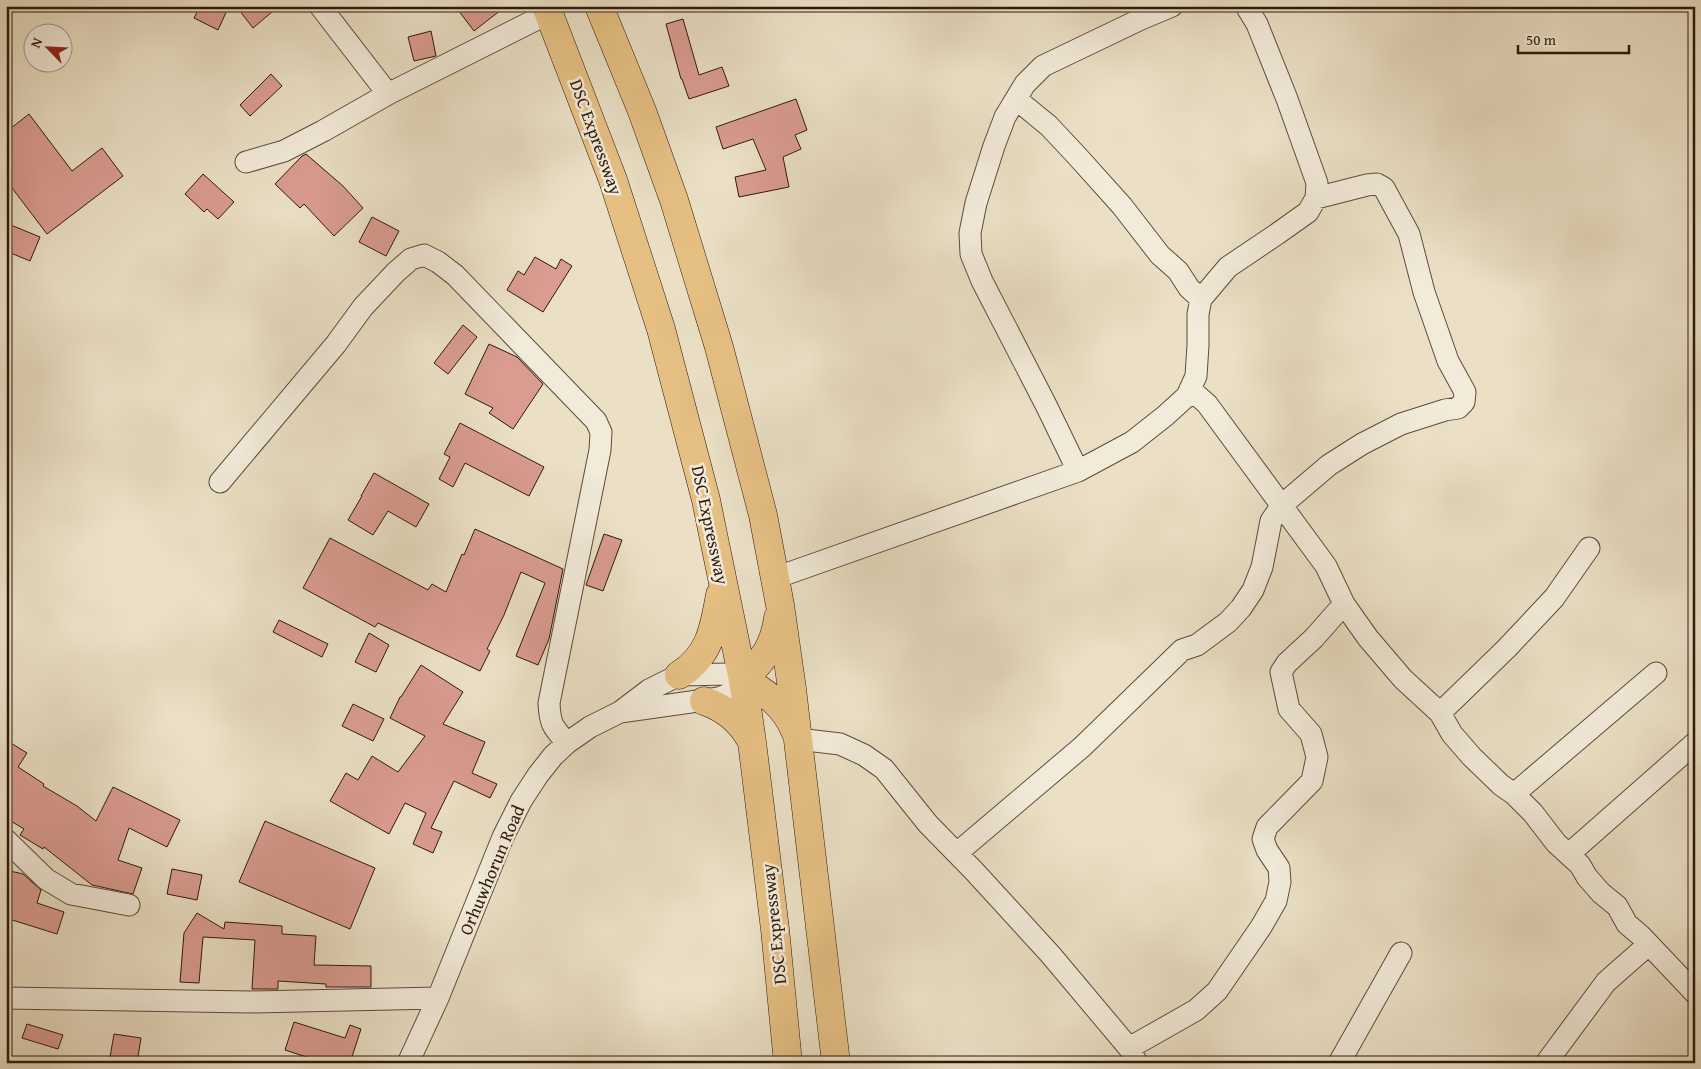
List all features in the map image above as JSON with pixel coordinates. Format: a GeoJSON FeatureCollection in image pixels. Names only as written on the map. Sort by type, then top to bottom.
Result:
{"type":"FeatureCollection","features":[{"type":"Feature","properties":{"kind":"main road"},"geometry":{"type":"LineString","coordinates":[[599,6],[642,111],[674,200],[701,284],[738,418],[762,515],[780,604],[798,739],[836,1063]]}},
{"type":"Feature","properties":{"kind":"main road","name":"DSC Expressway"},"geometry":{"type":"LineString","coordinates":[[548,10],[613,180],[661,329],[706,500],[743,680],[768,866],[788,1063]]}},
{"type":"Feature","properties":{"kind":"main road"},"geometry":{"type":"LineString","coordinates":[[679,675],[699,659],[707,646],[716,620],[723,584]]}},
{"type":"Feature","properties":{"kind":"main road"},"geometry":{"type":"LineString","coordinates":[[780,604],[774,640],[768,653],[743,680],[770,696],[792,724],[798,739]]}},
{"type":"Feature","properties":{"kind":"main road"},"geometry":{"type":"LineString","coordinates":[[704,701],[718,706],[731,714],[746,731],[752,742]]}},
{"type":"Feature","properties":{"kind":"street"},"geometry":{"type":"LineString","coordinates":[[320,6],[388,94]]}},
{"type":"Feature","properties":{"kind":"street"},"geometry":{"type":"LineString","coordinates":[[1078,471],[982,281],[971,254],[970,233],[976,203],[1005,117],[1025,84],[1043,66],[1140,19],[1172,6]]}},
{"type":"Feature","properties":{"kind":"street"},"geometry":{"type":"LineString","coordinates":[[775,578],[1078,471],[1132,442],[1166,416],[1187,396],[1196,376],[1198,314],[1201,299],[1228,267],[1308,212],[1316,198],[1317,183],[1287,99],[1257,24],[1246,6]]}},
{"type":"Feature","properties":{"kind":"street"},"geometry":{"type":"LineString","coordinates":[[246,162],[284,151],[548,10]]}},
{"type":"Feature","properties":{"kind":"street"},"geometry":{"type":"LineString","coordinates":[[1016,100],[1049,126],[1072,150],[1122,206],[1160,255],[1178,271],[1190,288],[1201,299]]}},
{"type":"Feature","properties":{"kind":"street"},"geometry":{"type":"LineString","coordinates":[[957,853],[1082,747],[1182,650],[1196,645],[1228,622],[1241,608],[1253,590],[1262,566],[1271,521],[1282,505],[1329,466],[1362,444],[1400,424],[1445,410],[1458,408],[1464,402],[1465,392],[1448,361],[1424,292],[1408,234],[1384,188],[1377,184],[1367,185],[1316,198]]}},
{"type":"Feature","properties":{"kind":"street"},"geometry":{"type":"LineString","coordinates":[[220,482],[336,344],[364,307],[396,272],[411,259],[424,255],[438,262],[468,289],[596,421],[601,432],[600,450],[549,703],[550,720],[556,731],[567,743]]}},
{"type":"Feature","properties":{"kind":"street"},"geometry":{"type":"LineString","coordinates":[[1190,389],[1207,404],[1326,566],[1344,604],[1368,638],[1403,679],[1440,714],[1452,734],[1472,757],[1533,812],[1556,843],[1580,865],[1600,893],[1617,906],[1627,924],[1640,934],[1648,945],[1695,993]]}},
{"type":"Feature","properties":{"kind":"street"},"geometry":{"type":"LineString","coordinates":[[1440,714],[1507,648],[1554,598],[1589,548]]}},
{"type":"Feature","properties":{"kind":"street"},"geometry":{"type":"LineString","coordinates":[[798,739],[840,744],[864,754],[884,770],[928,824],[1050,954],[1133,1055],[1196,1010],[1218,991],[1276,901],[1280,882],[1279,868],[1263,840],[1267,827],[1312,781],[1317,757],[1311,734],[1289,709],[1281,672],[1287,663],[1314,638],[1344,604]]}},
{"type":"Feature","properties":{"kind":"street"},"geometry":{"type":"LineString","coordinates":[[1514,794],[1656,673]]}},
{"type":"Feature","properties":{"kind":"street"},"geometry":{"type":"LineString","coordinates":[[730,674],[743,680],[731,692],[719,698],[620,712],[650,690],[679,675],[730,674]]}},
{"type":"Feature","properties":{"kind":"street","name":"Orhuwhorun Road"},"geometry":{"type":"LineString","coordinates":[[408,1063],[438,998],[503,837],[521,801],[553,756],[567,743],[590,727],[620,712]]}},
{"type":"Feature","properties":{"kind":"street"},"geometry":{"type":"LineString","coordinates":[[1569,854],[1695,743]]}},
{"type":"Feature","properties":{"kind":"street"},"geometry":{"type":"LineString","coordinates":[[6,840],[46,879],[71,894],[129,905]]}},
{"type":"Feature","properties":{"kind":"street"},"geometry":{"type":"LineString","coordinates":[[1546,1063],[1606,982],[1648,945]]}},
{"type":"Feature","properties":{"kind":"street"},"geometry":{"type":"LineString","coordinates":[[1339,1063],[1401,952]]}},
{"type":"Feature","properties":{"kind":"street"},"geometry":{"type":"LineString","coordinates":[[6,998],[250,1002],[438,998]]}},
{"type":"Feature","properties":{"kind":"building"},"geometry":{"type":"Polygon","coordinates":[[[200,6],[229,6],[218,30],[194,18],[200,6]]]}},
{"type":"Feature","properties":{"kind":"building"},"geometry":{"type":"Polygon","coordinates":[[[236,6],[279,6],[253,28],[236,6]]]}},
{"type":"Feature","properties":{"kind":"building"},"geometry":{"type":"Polygon","coordinates":[[[455,6],[506,6],[474,31],[455,6]]]}},
{"type":"Feature","properties":{"kind":"building"},"geometry":{"type":"Polygon","coordinates":[[[683,19],[699,75],[722,67],[729,86],[689,99],[681,79],[666,24],[683,19]]]}},
{"type":"Feature","properties":{"kind":"building"},"geometry":{"type":"Polygon","coordinates":[[[431,31],[436,56],[414,61],[408,37],[431,31]]]}},
{"type":"Feature","properties":{"kind":"building"},"geometry":{"type":"Polygon","coordinates":[[[271,74],[282,86],[250,116],[240,105],[271,74]]]}},
{"type":"Feature","properties":{"kind":"building"},"geometry":{"type":"Polygon","coordinates":[[[796,99],[807,130],[795,135],[801,149],[783,157],[789,187],[739,197],[735,177],[766,170],[753,139],[723,149],[716,127],[796,99]]]}},
{"type":"Feature","properties":{"kind":"building"},"geometry":{"type":"Polygon","coordinates":[[[29,114],[72,171],[102,148],[123,176],[47,234],[6,180],[6,132],[29,114]]]}},
{"type":"Feature","properties":{"kind":"building"},"geometry":{"type":"Polygon","coordinates":[[[306,154],[343,186],[363,208],[334,236],[304,204],[300,208],[275,184],[306,154]]]}},
{"type":"Feature","properties":{"kind":"building"},"geometry":{"type":"Polygon","coordinates":[[[203,174],[234,202],[218,219],[207,209],[204,212],[185,194],[203,174]]]}},
{"type":"Feature","properties":{"kind":"building"},"geometry":{"type":"Polygon","coordinates":[[[372,217],[399,231],[386,256],[359,242],[372,217]]]}},
{"type":"Feature","properties":{"kind":"building"},"geometry":{"type":"Polygon","coordinates":[[[6,223],[40,237],[30,261],[6,251],[6,223]]]}},
{"type":"Feature","properties":{"kind":"building"},"geometry":{"type":"Polygon","coordinates":[[[535,257],[556,269],[561,259],[572,266],[543,312],[507,290],[518,271],[524,275],[535,257]]]}},
{"type":"Feature","properties":{"kind":"building"},"geometry":{"type":"Polygon","coordinates":[[[463,325],[477,337],[448,374],[434,363],[463,325]]]}},
{"type":"Feature","properties":{"kind":"building"},"geometry":{"type":"Polygon","coordinates":[[[489,344],[517,357],[543,384],[513,429],[489,413],[493,408],[465,394],[489,344]]]}},
{"type":"Feature","properties":{"kind":"building"},"geometry":{"type":"Polygon","coordinates":[[[460,423],[544,467],[529,496],[465,463],[453,487],[439,479],[450,457],[444,454],[460,423]]]}},
{"type":"Feature","properties":{"kind":"building"},"geometry":{"type":"Polygon","coordinates":[[[374,473],[429,504],[416,527],[388,511],[373,535],[348,520],[374,473]]]}},
{"type":"Feature","properties":{"kind":"building"},"geometry":{"type":"Polygon","coordinates":[[[475,529],[563,569],[549,639],[538,665],[516,656],[545,583],[521,572],[504,615],[487,649],[490,651],[480,671],[378,623],[375,627],[303,588],[330,538],[428,590],[432,584],[446,592],[475,529]]]}},
{"type":"Feature","properties":{"kind":"building"},"geometry":{"type":"Polygon","coordinates":[[[604,534],[622,540],[603,591],[586,585],[604,534]]]}},
{"type":"Feature","properties":{"kind":"building"},"geometry":{"type":"Polygon","coordinates":[[[279,620],[328,644],[322,657],[273,632],[279,620]]]}},
{"type":"Feature","properties":{"kind":"building"},"geometry":{"type":"Polygon","coordinates":[[[369,633],[389,645],[376,672],[355,662],[369,633]]]}},
{"type":"Feature","properties":{"kind":"building"},"geometry":{"type":"Polygon","coordinates":[[[421,665],[463,692],[443,724],[485,742],[472,773],[497,784],[490,798],[454,781],[431,828],[442,832],[433,853],[413,844],[426,813],[405,803],[389,834],[330,801],[346,773],[358,780],[372,756],[398,772],[425,736],[390,718],[400,697],[421,665]]]}},
{"type":"Feature","properties":{"kind":"building"},"geometry":{"type":"Polygon","coordinates":[[[353,704],[384,719],[373,741],[342,726],[353,704]]]}},
{"type":"Feature","properties":{"kind":"building"},"geometry":{"type":"Polygon","coordinates":[[[6,740],[27,753],[18,767],[44,784],[43,786],[77,806],[96,821],[113,787],[180,820],[167,847],[129,828],[118,860],[142,868],[133,894],[92,885],[44,847],[43,849],[20,835],[24,829],[6,818],[6,740]]]}},
{"type":"Feature","properties":{"kind":"building"},"geometry":{"type":"Polygon","coordinates":[[[265,821],[375,868],[350,929],[239,882],[265,821]]]}},
{"type":"Feature","properties":{"kind":"building"},"geometry":{"type":"Polygon","coordinates":[[[172,869],[202,875],[197,900],[167,894],[172,869]]]}},
{"type":"Feature","properties":{"kind":"building"},"geometry":{"type":"Polygon","coordinates":[[[6,870],[23,874],[41,890],[37,903],[64,912],[57,934],[6,918],[6,870]]]}},
{"type":"Feature","properties":{"kind":"building"},"geometry":{"type":"Polygon","coordinates":[[[197,913],[224,929],[225,922],[282,926],[282,934],[316,936],[314,965],[371,966],[371,987],[326,987],[326,984],[278,981],[278,989],[252,989],[255,940],[203,937],[199,983],[180,982],[184,933],[197,913]]]}},
{"type":"Feature","properties":{"kind":"building"},"geometry":{"type":"Polygon","coordinates":[[[294,1022],[345,1038],[350,1025],[361,1029],[350,1063],[325,1063],[285,1050],[294,1022]]]}},
{"type":"Feature","properties":{"kind":"building"},"geometry":{"type":"Polygon","coordinates":[[[27,1024],[63,1035],[58,1049],[22,1038],[27,1024]]]}},
{"type":"Feature","properties":{"kind":"building"},"geometry":{"type":"Polygon","coordinates":[[[114,1034],[141,1038],[137,1063],[109,1063],[114,1034]]]}}]}
